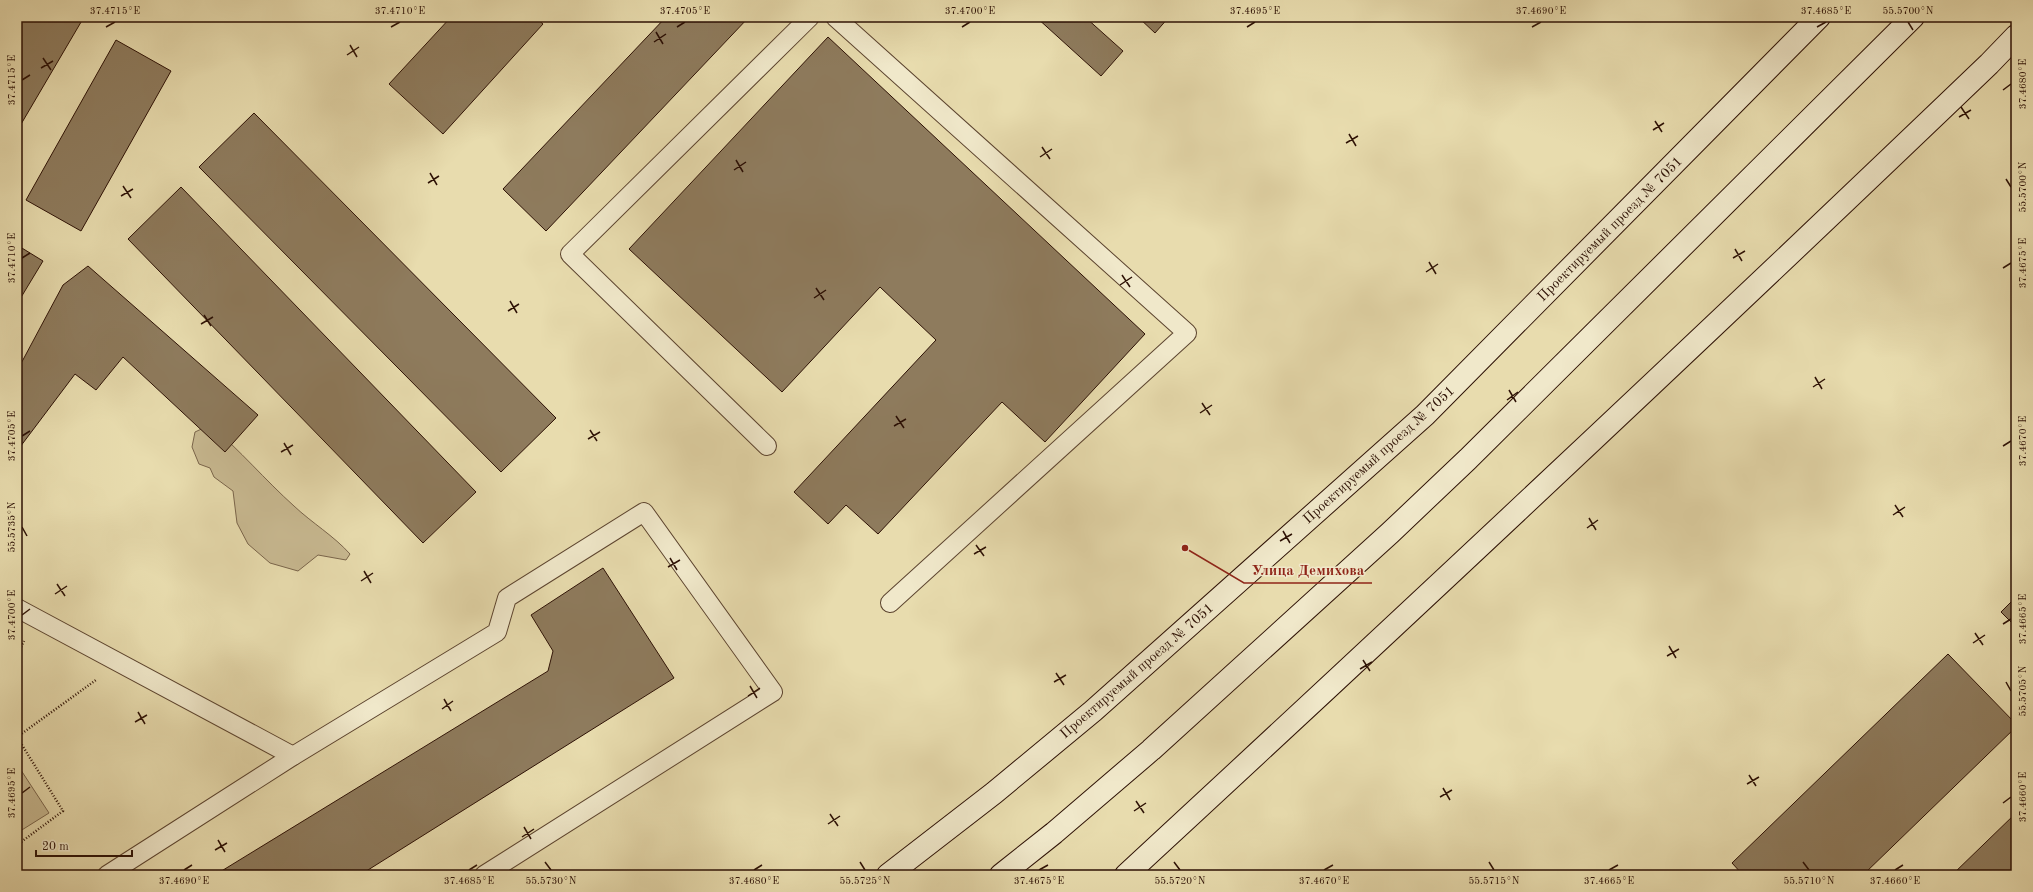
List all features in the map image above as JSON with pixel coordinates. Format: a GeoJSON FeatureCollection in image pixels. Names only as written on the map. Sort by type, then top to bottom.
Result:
{"type":"FeatureCollection","features":[{"type":"Feature","properties":{"kind":"main road","name":"Проектируемый проезд № 7051"},"geometry":{"type":"LineString","coordinates":[[888,875],[994,793],[1087,716],[1425,415],[1819,17]]}},
{"type":"Feature","properties":{"kind":"main road"},"geometry":{"type":"LineString","coordinates":[[1001,875],[1054,833],[1151,750],[1385,538],[1468,459],[1913,17]]}},
{"type":"Feature","properties":{"kind":"main road"},"geometry":{"type":"LineString","coordinates":[[1126,875],[1413,610],[1705,336],[1989,64],[2016,36]]}},
{"type":"Feature","properties":{"kind":"lane"},"geometry":{"type":"LineString","coordinates":[[767,446],[570,254],[810,17]]}},
{"type":"Feature","properties":{"kind":"lane"},"geometry":{"type":"LineString","coordinates":[[835,17],[1187,333],[890,603]]}},
{"type":"Feature","properties":{"kind":"lane"},"geometry":{"type":"LineString","coordinates":[[107,875],[293,756],[497,632],[507,598],[644,512],[773,692],[484,875]]}},
{"type":"Feature","properties":{"kind":"lane"},"geometry":{"type":"LineString","coordinates":[[17,608],[293,756]]}},
{"type":"Feature","properties":{"kind":"path"},"geometry":{"type":"LineString","coordinates":[[17,655],[27,637]]}},
{"type":"Feature","properties":{"kind":"path"},"geometry":{"type":"LineString","coordinates":[[17,845],[63,811],[17,737],[97,680]]}},
{"type":"Feature","properties":{"kind":"shaded area"},"geometry":{"type":"Polygon","coordinates":[[[210,425],[294,506],[344,547],[350,554],[346,560],[318,555],[298,571],[270,563],[248,544],[237,523],[233,491],[214,477],[210,468],[199,464],[192,447],[195,432],[210,425]]]}},
{"type":"Feature","properties":{"kind":"shaded area"},"geometry":{"type":"Polygon","coordinates":[[[17,764],[49,813],[17,833],[17,764]]]}},
{"type":"Feature","properties":{"kind":"building"},"geometry":{"type":"Polygon","coordinates":[[[17,17],[84,17],[17,131],[17,17]]]}},
{"type":"Feature","properties":{"kind":"building"},"geometry":{"type":"Polygon","coordinates":[[[451,17],[535,17],[543,24],[443,134],[389,84],[451,17]]]}},
{"type":"Feature","properties":{"kind":"building"},"geometry":{"type":"Polygon","coordinates":[[[666,17],[749,17],[546,231],[503,189],[666,17]]]}},
{"type":"Feature","properties":{"kind":"building"},"geometry":{"type":"Polygon","coordinates":[[[1036,17],[1085,17],[1123,51],[1101,76],[1036,17]]]}},
{"type":"Feature","properties":{"kind":"building"},"geometry":{"type":"Polygon","coordinates":[[[1138,17],[1169,17],[1155,33],[1138,17]]]}},
{"type":"Feature","properties":{"kind":"building"},"geometry":{"type":"Polygon","coordinates":[[[828,37],[1145,334],[1045,442],[1002,402],[878,534],[846,505],[828,524],[794,492],[936,340],[880,287],[782,392],[629,249],[828,37]]]}},
{"type":"Feature","properties":{"kind":"building"},"geometry":{"type":"Polygon","coordinates":[[[116,40],[171,71],[81,231],[26,200],[116,40]]]}},
{"type":"Feature","properties":{"kind":"building"},"geometry":{"type":"Polygon","coordinates":[[[254,113],[556,418],[501,472],[199,167],[254,113]]]}},
{"type":"Feature","properties":{"kind":"building"},"geometry":{"type":"Polygon","coordinates":[[[181,187],[476,492],[423,543],[128,239],[181,187]]]}},
{"type":"Feature","properties":{"kind":"building"},"geometry":{"type":"Polygon","coordinates":[[[17,245],[43,261],[17,304],[17,245]]]}},
{"type":"Feature","properties":{"kind":"building"},"geometry":{"type":"Polygon","coordinates":[[[88,266],[258,415],[225,452],[123,357],[96,390],[75,374],[17,451],[17,371],[63,285],[88,266]]]}},
{"type":"Feature","properties":{"kind":"building"},"geometry":{"type":"Polygon","coordinates":[[[603,568],[674,678],[360,875],[215,875],[548,671],[553,651],[531,615],[603,568]]]}},
{"type":"Feature","properties":{"kind":"building"},"geometry":{"type":"Polygon","coordinates":[[[2016,597],[2016,627],[2001,612],[2016,597]]]}},
{"type":"Feature","properties":{"kind":"building"},"geometry":{"type":"Polygon","coordinates":[[[1948,654],[2016,724],[2016,727],[1863,875],[1743,875],[1732,863],[1948,654]]]}},
{"type":"Feature","properties":{"kind":"building"},"geometry":{"type":"Polygon","coordinates":[[[2016,813],[2016,875],[1952,875],[2016,813]]]}},
{"type":"Feature","properties":{"kind":"place","name":"Улица Демихова"},"geometry":{"type":"Point","coordinates":[1185,548]}}]}
